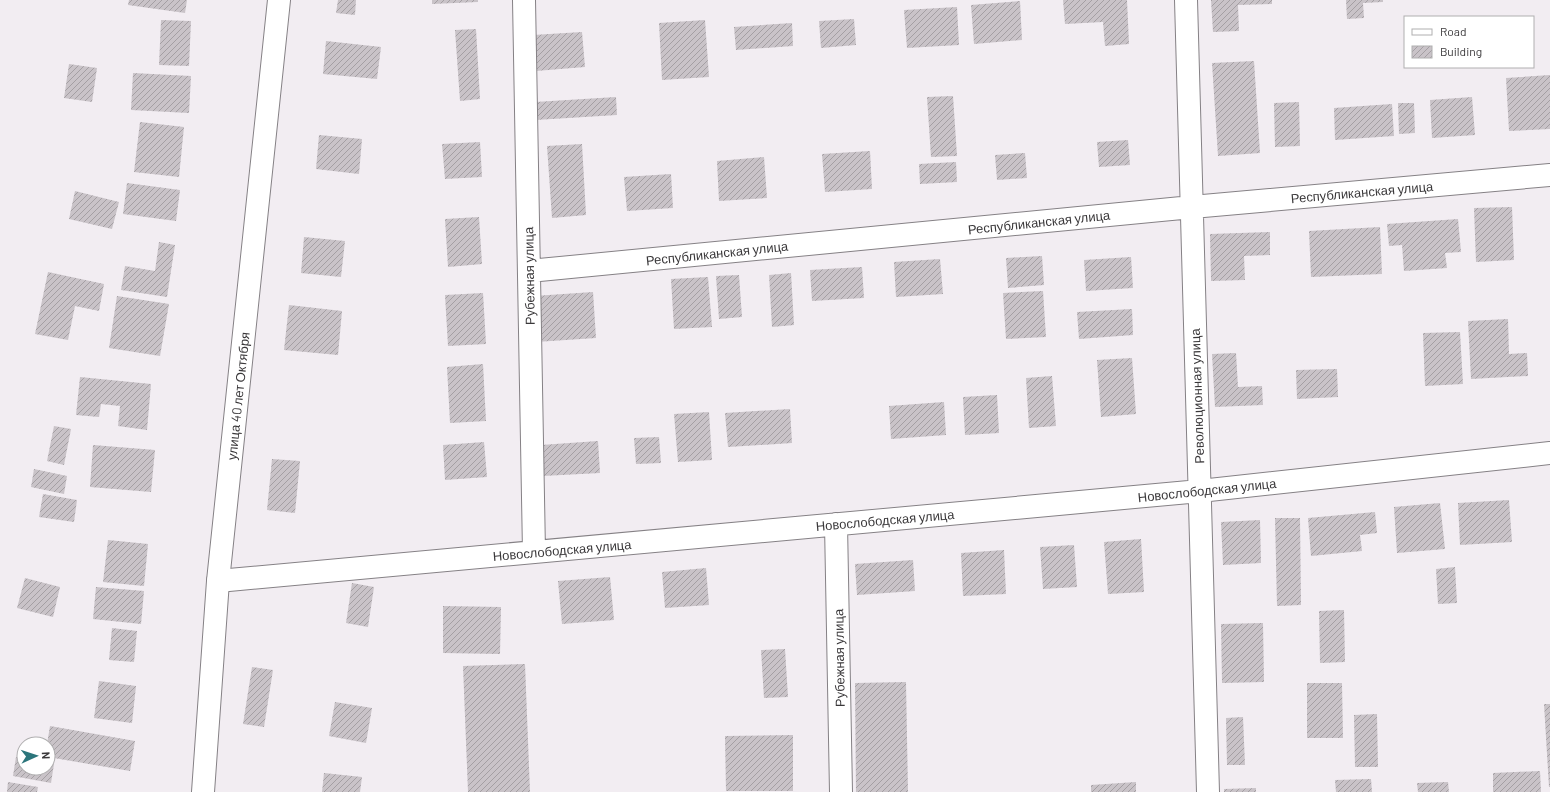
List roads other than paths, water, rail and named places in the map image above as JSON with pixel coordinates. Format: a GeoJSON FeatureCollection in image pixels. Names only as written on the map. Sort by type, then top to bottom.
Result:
{"type":"FeatureCollection","features":[{"type":"Feature","properties":{"kind":"street","name":"улица 40 лет Октября"},"geometry":{"type":"LineString","coordinates":[[202,792],[218,581],[279,0]]}},
{"type":"Feature","properties":{"kind":"street","name":"Рубежная улица"},"geometry":{"type":"LineString","coordinates":[[524,0],[534,552]]}},
{"type":"Feature","properties":{"kind":"street","name":"Революционная улица"},"geometry":{"type":"LineString","coordinates":[[1186,0],[1208,792]]}},
{"type":"Feature","properties":{"kind":"street","name":"Республиканская улица"},"geometry":{"type":"LineString","coordinates":[[529,271],[1192,207],[1550,175]]}},
{"type":"Feature","properties":{"kind":"street","name":"Новослободская улица"},"geometry":{"type":"LineString","coordinates":[[218,581],[1200,491],[1550,453]]}},
{"type":"Feature","properties":{"kind":"street","name":"Рубежная улица"},"geometry":{"type":"LineString","coordinates":[[836,524],[841,792]]}}]}
